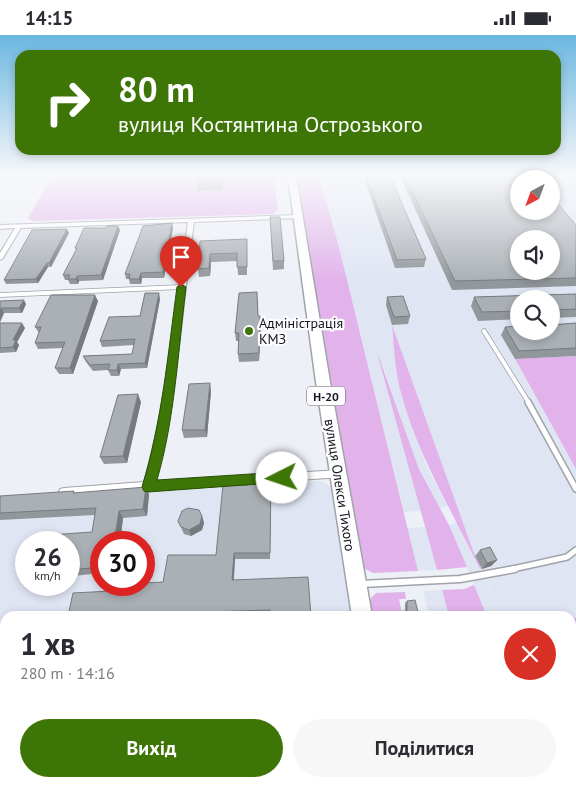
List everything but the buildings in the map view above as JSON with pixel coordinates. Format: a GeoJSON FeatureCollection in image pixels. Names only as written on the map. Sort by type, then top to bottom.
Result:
{"type":"FeatureCollection","features":[{"type":"Feature","properties":{"kind":"main road","name":"вулиця Олекси Тихого"},"geometry":{"type":"LineString","coordinates":[[297,211],[361,611]]}},
{"type":"Feature","properties":{"kind":"street"},"geometry":{"type":"LineString","coordinates":[[0,227],[298,217]]}},
{"type":"Feature","properties":{"kind":"street"},"geometry":{"type":"LineString","coordinates":[[148,487],[155,464],[168,396],[191,221]]}},
{"type":"Feature","properties":{"kind":"street"},"geometry":{"type":"LineString","coordinates":[[0,258],[19,226]]}},
{"type":"Feature","properties":{"kind":"street"},"geometry":{"type":"LineString","coordinates":[[50,493],[338,474]]}},
{"type":"Feature","properties":{"kind":"lane"},"geometry":{"type":"LineString","coordinates":[[0,295],[181,287]]}},
{"type":"Feature","properties":{"kind":"lane"},"geometry":{"type":"LineString","coordinates":[[484,331],[536,415],[576,489]]}},
{"type":"Feature","properties":{"kind":"lane"},"geometry":{"type":"LineString","coordinates":[[357,584],[474,577],[567,557],[576,550]]}},
{"type":"Feature","properties":{"kind":"shaded area"},"geometry":{"type":"Polygon","coordinates":[[[32,211],[276,211],[272,214],[32,221],[28,218],[32,211]]]}},
{"type":"Feature","properties":{"kind":"shaded area"},"geometry":{"type":"Polygon","coordinates":[[[303,211],[329,211],[418,571],[373,573],[362,567],[303,211]]]}},
{"type":"Feature","properties":{"kind":"shaded area"},"geometry":{"type":"Polygon","coordinates":[[[329,211],[510,211],[510,220],[560,220],[560,211],[576,211],[576,356],[515,360],[576,469],[576,611],[485,611],[449,525],[457,522],[499,608],[475,556],[392,328],[401,394],[427,467],[448,506],[440,508],[419,469],[380,358],[421,511],[404,512],[329,211]]]}},
{"type":"Feature","properties":{"kind":"shaded area"},"geometry":{"type":"Polygon","coordinates":[[[392,325],[475,556],[482,569],[480,569],[436,483],[408,416],[397,376],[392,325]]]}},
{"type":"Feature","properties":{"kind":"shaded area"},"geometry":{"type":"Polygon","coordinates":[[[376,349],[419,469],[449,525],[467,567],[437,570],[376,349]]]}},
{"type":"Feature","properties":{"kind":"shaded area"},"geometry":{"type":"Polygon","coordinates":[[[576,356],[576,469],[515,359],[576,356]]]}},
{"type":"Feature","properties":{"kind":"shaded area"},"geometry":{"type":"Polygon","coordinates":[[[320,481],[334,488],[353,611],[0,611],[0,502],[320,481]]]}},
{"type":"Feature","properties":{"kind":"shaded area"},"geometry":{"type":"Polygon","coordinates":[[[425,527],[437,570],[418,571],[407,528],[425,527]]]}},
{"type":"Feature","properties":{"kind":"shaded area"},"geometry":{"type":"Polygon","coordinates":[[[474,585],[485,611],[448,611],[442,590],[464,589],[474,585]]]}},
{"type":"Feature","properties":{"kind":"shaded area"},"geometry":{"type":"Polygon","coordinates":[[[442,590],[448,611],[428,611],[423,591],[442,590]]]}},
{"type":"Feature","properties":{"kind":"shaded area"},"geometry":{"type":"Polygon","coordinates":[[[405,592],[406,599],[399,599],[401,611],[371,611],[369,600],[376,593],[405,592]]]}},
{"type":"Feature","properties":{"kind":"place","name":"Адміністрація КМЗ"},"geometry":{"type":"Point","coordinates":[249,331]}},
{"type":"Feature","properties":{"kind":"route"},"geometry":{"type":"LineString","coordinates":[[181,287],[168,396],[155,464],[148,487],[282,478]]}}]}
